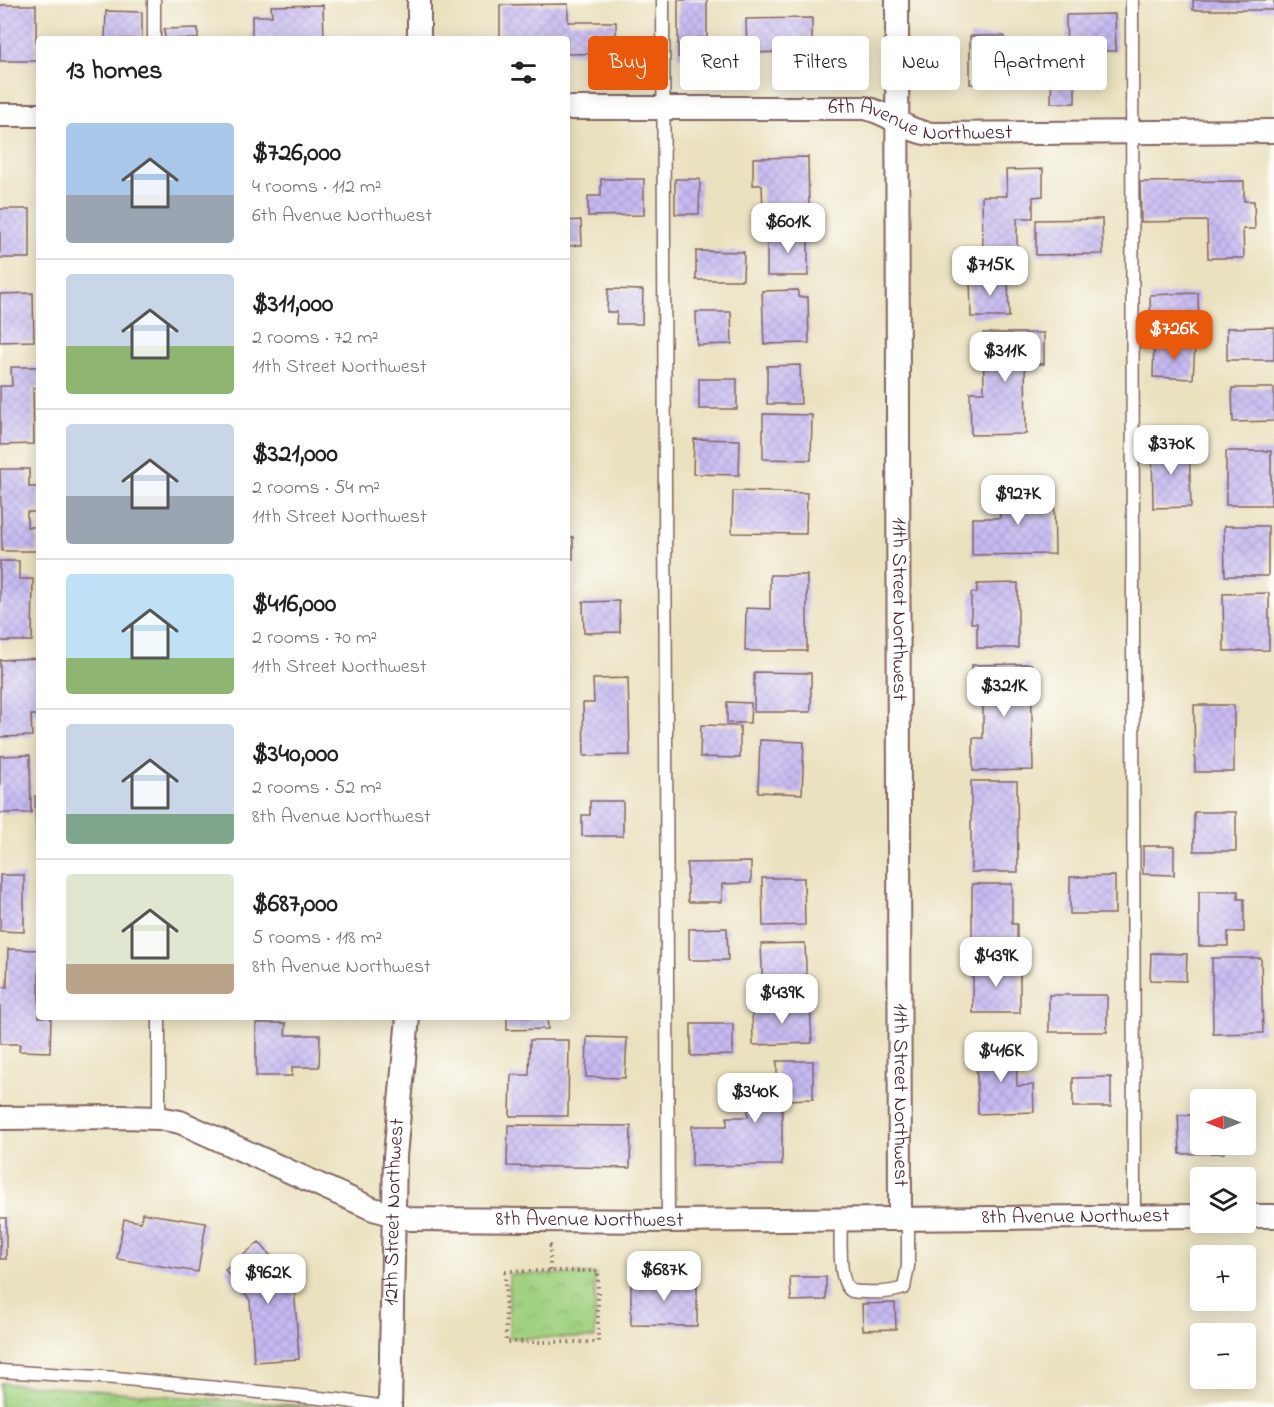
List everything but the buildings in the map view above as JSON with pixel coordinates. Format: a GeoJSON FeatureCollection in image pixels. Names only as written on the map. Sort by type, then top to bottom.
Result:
{"type":"FeatureCollection","features":[{"type":"Feature","properties":{"kind":"street"},"geometry":{"type":"LineString","coordinates":[[418,0],[418,36]]}},
{"type":"Feature","properties":{"kind":"street","name":"11th Street Northwest"},"geometry":{"type":"LineString","coordinates":[[897,0],[904,1218]]}},
{"type":"Feature","properties":{"kind":"street","name":"6th Avenue Northwest"},"geometry":{"type":"LineString","coordinates":[[570,108],[865,108],[884,113],[914,130],[933,134],[1274,131]]}},
{"type":"Feature","properties":{"kind":"street"},"geometry":{"type":"LineString","coordinates":[[0,115],[36,115]]}},
{"type":"Feature","properties":{"kind":"street","name":"12th Street Northwest"},"geometry":{"type":"LineString","coordinates":[[390,1407],[397,1136],[408,1020]]}},
{"type":"Feature","properties":{"kind":"street","name":"8th Avenue Northwest"},"geometry":{"type":"LineString","coordinates":[[0,1118],[159,1118],[197,1129],[373,1209],[394,1216],[433,1221],[1190,1216]]}},
{"type":"Feature","properties":{"kind":"street"},"geometry":{"type":"LineString","coordinates":[[1256,1216],[1274,1216]]}},
{"type":"Feature","properties":{"kind":"lane"},"geometry":{"type":"LineString","coordinates":[[154,0],[154,36]]}},
{"type":"Feature","properties":{"kind":"lane"},"geometry":{"type":"LineString","coordinates":[[663,0],[669,1221]]}},
{"type":"Feature","properties":{"kind":"lane"},"geometry":{"type":"LineString","coordinates":[[1132,0],[1134,1216]]}},
{"type":"Feature","properties":{"kind":"lane"},"geometry":{"type":"LineString","coordinates":[[159,1020],[159,1118]]}},
{"type":"Feature","properties":{"kind":"lane"},"geometry":{"type":"LineString","coordinates":[[841,1219],[842,1268],[845,1284],[852,1291],[871,1292],[896,1291],[904,1288],[908,1266],[904,1218]]}},
{"type":"Feature","properties":{"kind":"lane"},"geometry":{"type":"LineString","coordinates":[[0,1371],[127,1379],[340,1400],[385,1407]]}},
{"type":"Feature","properties":{"kind":"path"},"geometry":{"type":"LineString","coordinates":[[539,1246],[550,1246],[550,1271]]}},
{"type":"Feature","properties":{"kind":"path"},"geometry":{"type":"LineString","coordinates":[[505,1271],[550,1271],[598,1271],[598,1342],[506,1342],[505,1271]]}},
{"type":"Feature","properties":{"kind":"green space"},"geometry":{"type":"Polygon","coordinates":[[[509,1274],[595,1274],[595,1338],[509,1338],[509,1274]]]}},
{"type":"Feature","properties":{"kind":"green space"},"geometry":{"type":"Polygon","coordinates":[[[0,1383],[317,1407],[0,1407],[0,1383]]]}}]}
